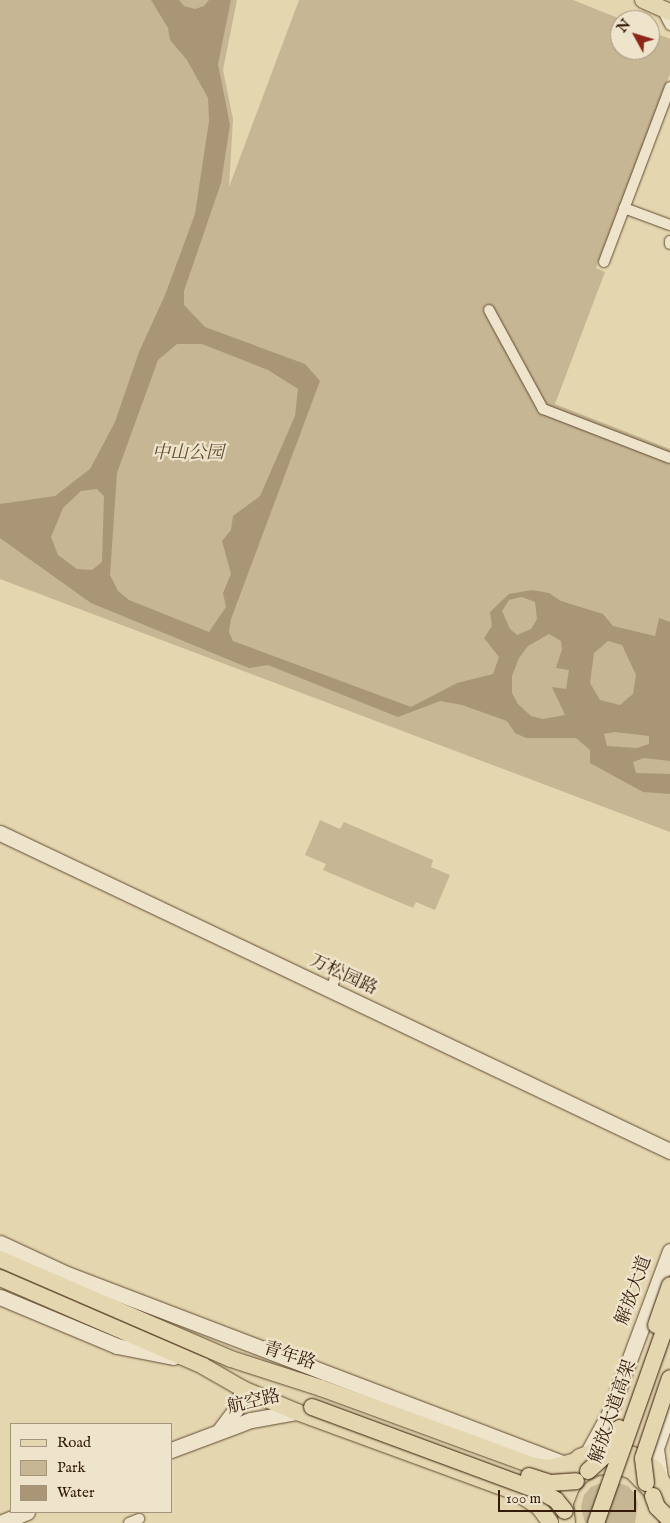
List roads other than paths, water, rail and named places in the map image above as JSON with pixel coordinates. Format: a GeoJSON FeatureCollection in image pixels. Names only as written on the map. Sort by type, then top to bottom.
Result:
{"type":"FeatureCollection","features":[{"type":"Feature","properties":{"kind":"main road"},"geometry":{"type":"LineString","coordinates":[[643,0],[666,10]]}},
{"type":"Feature","properties":{"kind":"main road","name":"万松园路"},"geometry":{"type":"LineString","coordinates":[[0,833],[670,1151]]}},
{"type":"Feature","properties":{"kind":"main road"},"geometry":{"type":"LineString","coordinates":[[0,1243],[56,1269],[568,1463]]}},
{"type":"Feature","properties":{"kind":"main road","name":"解放大道"},"geometry":{"type":"LineString","coordinates":[[587,1454],[609,1414],[670,1250]]}},
{"type":"Feature","properties":{"kind":"main road","name":"青年路"},"geometry":{"type":"LineString","coordinates":[[0,1259],[231,1359],[321,1388],[534,1466],[550,1468],[568,1463]]}},
{"type":"Feature","properties":{"kind":"main road"},"geometry":{"type":"LineString","coordinates":[[56,1269],[120,1312]]}},
{"type":"Feature","properties":{"kind":"main road"},"geometry":{"type":"LineString","coordinates":[[0,1278],[196,1363],[542,1492],[556,1500],[566,1517]]}},
{"type":"Feature","properties":{"kind":"main road"},"geometry":{"type":"LineString","coordinates":[[0,1283],[17,1286]]}},
{"type":"Feature","properties":{"kind":"main road"},"geometry":{"type":"LineString","coordinates":[[566,1517],[567,1495],[582,1476],[614,1443],[670,1285]]}},
{"type":"Feature","properties":{"kind":"main road"},"geometry":{"type":"LineString","coordinates":[[0,1297],[117,1346],[196,1363],[243,1389],[308,1405],[541,1481],[560,1483],[614,1465],[653,1480]]}},
{"type":"Feature","properties":{"kind":"main road","name":"解放大道高架"},"geometry":{"type":"LineString","coordinates":[[596,1523],[670,1314]]}},
{"type":"Feature","properties":{"kind":"main road","name":"解放大道高架"},"geometry":{"type":"LineString","coordinates":[[607,1523],[670,1345]]}},
{"type":"Feature","properties":{"kind":"main road"},"geometry":{"type":"LineString","coordinates":[[231,1359],[308,1405],[516,1492],[539,1507],[550,1522]]}},
{"type":"Feature","properties":{"kind":"main road"},"geometry":{"type":"LineString","coordinates":[[668,1523],[669,1499],[653,1480],[643,1458],[670,1378]]}},
{"type":"Feature","properties":{"kind":"main road","name":"航空路"},"geometry":{"type":"LineString","coordinates":[[220,1430],[236,1409],[243,1389]]}},
{"type":"Feature","properties":{"kind":"main road","name":"航空路"},"geometry":{"type":"LineString","coordinates":[[172,1450],[220,1430],[308,1405]]}},
{"type":"Feature","properties":{"kind":"main road"},"geometry":{"type":"LineString","coordinates":[[653,1480],[656,1448],[670,1408]]}},
{"type":"Feature","properties":{"kind":"main road"},"geometry":{"type":"LineString","coordinates":[[550,1522],[550,1497],[554,1484],[568,1463],[587,1454],[605,1450],[625,1451],[646,1462],[653,1480],[658,1507],[670,1520]]}},
{"type":"Feature","properties":{"kind":"main road"},"geometry":{"type":"LineString","coordinates":[[0,1523],[25,1513]]}},
{"type":"Feature","properties":{"kind":"street"},"geometry":{"type":"LineString","coordinates":[[666,10],[670,25]]}},
{"type":"Feature","properties":{"kind":"street"},"geometry":{"type":"LineString","coordinates":[[604,262],[670,87]]}},
{"type":"Feature","properties":{"kind":"street"},"geometry":{"type":"LineString","coordinates":[[624,208],[670,225]]}},
{"type":"Feature","properties":{"kind":"street"},"geometry":{"type":"LineString","coordinates":[[488,310],[543,409],[670,458]]}},
{"type":"Feature","properties":{"kind":"street"},"geometry":{"type":"LineString","coordinates":[[330,991],[336,976]]}},
{"type":"Feature","properties":{"kind":"street"},"geometry":{"type":"LineString","coordinates":[[129,1523],[139,1518]]}},
{"type":"Feature","properties":{"kind":"water"},"geometry":{"type":"Polygon","coordinates":[[[151,0],[179,0],[184,6],[195,9],[204,6],[209,0],[231,0],[218,64],[230,125],[221,183],[184,291],[184,305],[205,327],[305,364],[320,381],[231,619],[229,632],[233,641],[411,707],[457,683],[493,674],[499,657],[484,638],[492,626],[490,612],[509,594],[532,590],[549,593],[561,601],[603,614],[613,626],[655,636],[659,618],[670,622],[670,761],[644,758],[633,762],[636,773],[670,774],[670,794],[643,792],[590,763],[590,750],[576,738],[526,738],[515,733],[507,721],[462,705],[440,701],[398,717],[268,665],[249,668],[91,603],[0,538],[0,504],[55,496],[90,469],[115,422],[139,352],[165,295],[195,214],[209,121],[208,98],[187,60],[170,40],[168,28],[151,0]],[[177,344],[158,360],[117,473],[110,575],[118,591],[129,600],[209,632],[226,607],[223,593],[231,574],[222,541],[231,530],[233,516],[260,496],[295,416],[298,389],[268,370],[202,344],[177,344]],[[97,489],[81,491],[63,508],[51,537],[58,555],[77,569],[92,570],[102,562],[104,496],[97,489]],[[522,597],[509,600],[502,611],[510,629],[517,635],[531,629],[537,619],[535,602],[522,597]],[[549,634],[528,646],[519,658],[512,676],[512,693],[518,704],[531,716],[543,719],[565,715],[552,687],[566,689],[569,670],[556,668],[562,649],[561,641],[549,634]],[[608,641],[594,653],[590,683],[600,700],[620,705],[633,694],[636,675],[622,645],[608,641]],[[614,732],[604,734],[607,746],[637,748],[649,744],[649,736],[614,732]]]}},
{"type":"Feature","properties":{"kind":"park label","name":"中山公园"},"geometry":{"type":"Point","coordinates":[188,454]}}]}
